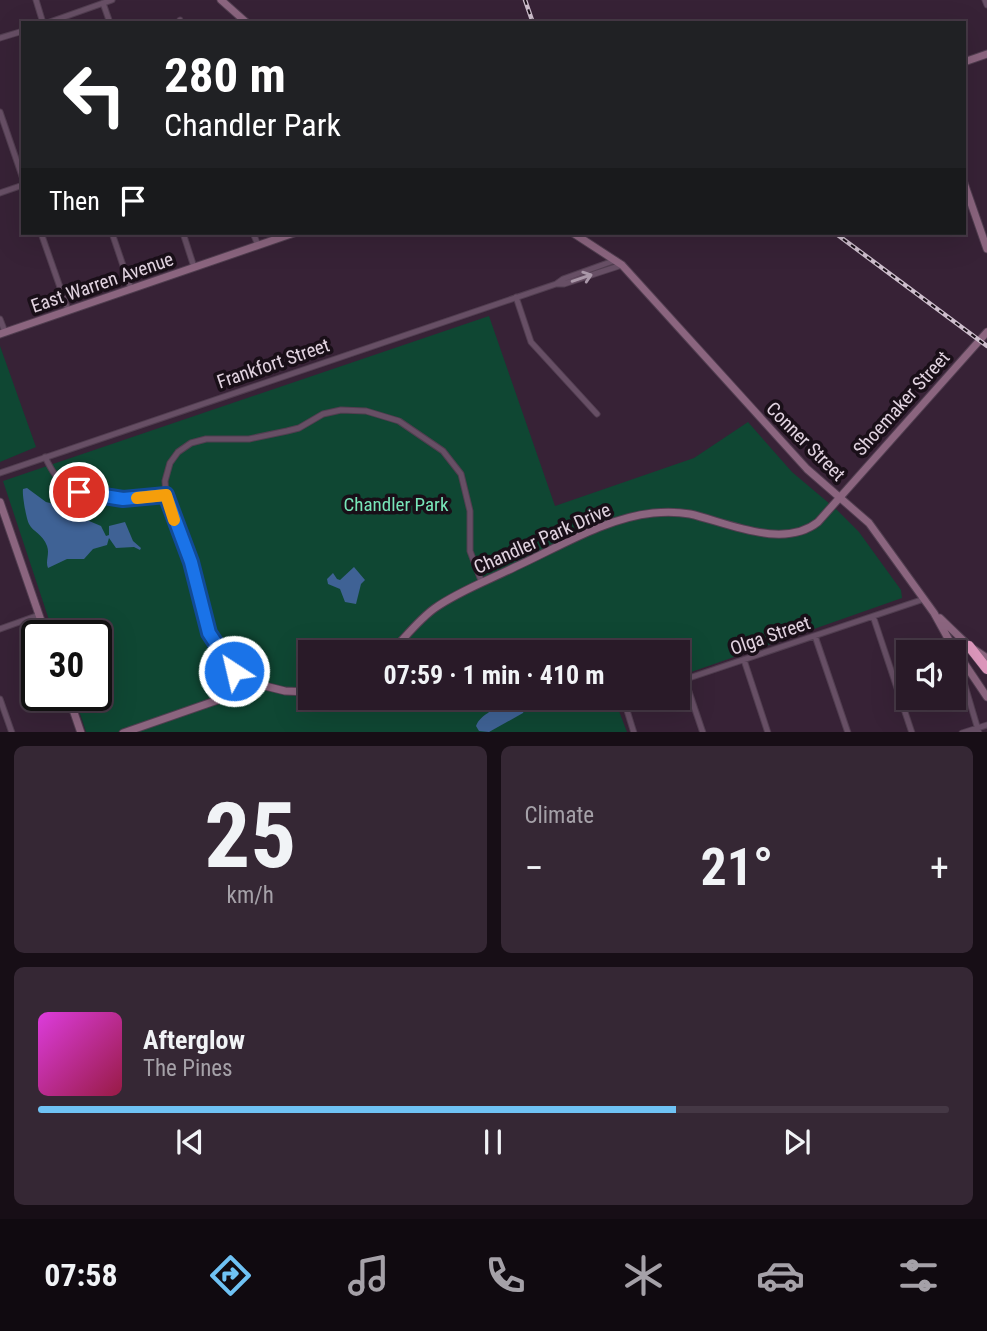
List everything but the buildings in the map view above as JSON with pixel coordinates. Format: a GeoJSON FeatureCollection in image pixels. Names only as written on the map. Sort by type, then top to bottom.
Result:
{"type":"FeatureCollection","features":[{"type":"Feature","properties":{"kind":"highway"},"geometry":{"type":"LineString","coordinates":[[969,646],[987,668]]}},
{"type":"Feature","properties":{"kind":"street"},"geometry":{"type":"LineString","coordinates":[[36,0],[44,21]]}},
{"type":"Feature","properties":{"kind":"street"},"geometry":{"type":"LineString","coordinates":[[51,21],[112,0]]}},
{"type":"Feature","properties":{"kind":"street"},"geometry":{"type":"LineString","coordinates":[[221,0],[245,21]]}},
{"type":"Feature","properties":{"kind":"street"},"geometry":{"type":"LineString","coordinates":[[985,0],[987,5]]}},
{"type":"Feature","properties":{"kind":"street"},"geometry":{"type":"LineString","coordinates":[[103,3],[109,21]]}},
{"type":"Feature","properties":{"kind":"street"},"geometry":{"type":"LineString","coordinates":[[0,38],[21,32]]}},
{"type":"Feature","properties":{"kind":"street"},"geometry":{"type":"LineString","coordinates":[[966,61],[987,54]]}},
{"type":"Feature","properties":{"kind":"street"},"geometry":{"type":"LineString","coordinates":[[0,112],[21,173]]}},
{"type":"Feature","properties":{"kind":"street"},"geometry":{"type":"LineString","coordinates":[[0,193],[21,186]]}},
{"type":"Feature","properties":{"kind":"street"},"geometry":{"type":"LineString","coordinates":[[966,189],[987,249]]}},
{"type":"Feature","properties":{"kind":"street"},"geometry":{"type":"LineString","coordinates":[[42,235],[68,310]]}},
{"type":"Feature","properties":{"kind":"street"},"geometry":{"type":"LineString","coordinates":[[113,235],[131,289]]}},
{"type":"Feature","properties":{"kind":"street"},"geometry":{"type":"LineString","coordinates":[[184,235],[194,267]]}},
{"type":"Feature","properties":{"kind":"street"},"geometry":{"type":"LineString","coordinates":[[254,235],[258,245]]}},
{"type":"Feature","properties":{"kind":"street","name":"East Warren Avenue"},"geometry":{"type":"LineString","coordinates":[[2,333],[288,235]]}},
{"type":"Feature","properties":{"kind":"street","name":"Conner Street"},"geometry":{"type":"LineString","coordinates":[[576,235],[619,263],[801,464],[874,529],[934,613],[949,640]]}},
{"type":"Feature","properties":{"kind":"street","name":"Frankfort Street"},"geometry":{"type":"LineString","coordinates":[[0,472],[556,284],[563,279],[619,263]]}},
{"type":"Feature","properties":{"kind":"street"},"geometry":{"type":"LineString","coordinates":[[516,297],[531,342],[597,414]]}},
{"type":"Feature","properties":{"kind":"street"},"geometry":{"type":"LineString","coordinates":[[0,319],[2,333]]}},
{"type":"Feature","properties":{"kind":"street","name":"Shoemaker Street"},"geometry":{"type":"LineString","coordinates":[[840,497],[987,332]]}},
{"type":"Feature","properties":{"kind":"street"},"geometry":{"type":"LineString","coordinates":[[298,692],[261,685],[244,676],[231,664],[209,633],[191,562],[166,495],[165,481],[170,463],[178,452],[191,443],[206,439],[249,439],[287,431],[337,410],[376,413],[399,421],[448,456],[464,479],[469,502],[470,551],[482,583]]}},
{"type":"Feature","properties":{"kind":"street"},"geometry":{"type":"LineString","coordinates":[[45,457],[58,478],[79,492],[123,499],[166,495]]}},
{"type":"Feature","properties":{"kind":"street","name":"Chandler Park Drive"},"geometry":{"type":"LineString","coordinates":[[403,640],[435,607],[602,526],[636,515],[680,513],[746,531],[780,533],[806,530],[813,527],[840,497]]}},
{"type":"Feature","properties":{"kind":"street"},"geometry":{"type":"LineString","coordinates":[[0,502],[41,620]]}},
{"type":"Feature","properties":{"kind":"street","name":"Olga Street"},"geometry":{"type":"LineString","coordinates":[[690,678],[924,599]]}},
{"type":"Feature","properties":{"kind":"street"},"geometry":{"type":"LineString","coordinates":[[934,613],[969,646],[987,658]]}},
{"type":"Feature","properties":{"kind":"street"},"geometry":{"type":"LineString","coordinates":[[0,629],[39,615]]}},
{"type":"Feature","properties":{"kind":"street"},"geometry":{"type":"LineString","coordinates":[[873,616],[912,732]]}},
{"type":"Feature","properties":{"kind":"street"},"geometry":{"type":"LineString","coordinates":[[815,636],[848,732]]}},
{"type":"Feature","properties":{"kind":"street"},"geometry":{"type":"LineString","coordinates":[[744,660],[768,732]]}},
{"type":"Feature","properties":{"kind":"street"},"geometry":{"type":"LineString","coordinates":[[221,698],[230,692],[235,684],[231,664]]}},
{"type":"Feature","properties":{"kind":"street","name":"Conner Street"},"geometry":{"type":"LineString","coordinates":[[966,666],[987,697]]}},
{"type":"Feature","properties":{"kind":"street"},"geometry":{"type":"LineString","coordinates":[[122,732],[261,685]]}},
{"type":"Feature","properties":{"kind":"street"},"geometry":{"type":"LineString","coordinates":[[966,694],[978,730],[987,725]]}},
{"type":"Feature","properties":{"kind":"street"},"geometry":{"type":"LineString","coordinates":[[690,695],[703,732]]}},
{"type":"Feature","properties":{"kind":"street"},"geometry":{"type":"LineString","coordinates":[[0,699],[12,732]]}},
{"type":"Feature","properties":{"kind":"street"},"geometry":{"type":"LineString","coordinates":[[626,710],[634,732]]}},
{"type":"Feature","properties":{"kind":"street"},"geometry":{"type":"LineString","coordinates":[[73,711],[81,732]]}},
{"type":"Feature","properties":{"kind":"green space","name":"Chandler Park"},"geometry":{"type":"Polygon","coordinates":[[[489,316],[555,506],[694,458],[748,422],[792,472],[859,532],[901,590],[902,598],[690,672],[690,640],[298,640],[298,710],[619,710],[627,732],[86,732],[79,711],[112,711],[112,620],[49,620],[3,481],[489,316]]]}},
{"type":"Feature","properties":{"kind":"green space"},"geometry":{"type":"Polygon","coordinates":[[[0,346],[36,447],[0,462],[0,346]]]}},
{"type":"Feature","properties":{"kind":"water"},"geometry":{"type":"Polygon","coordinates":[[[27,488],[46,502],[66,507],[101,526],[106,536],[109,535],[109,526],[125,522],[140,550],[134,547],[116,548],[109,538],[107,545],[93,549],[84,559],[67,559],[48,568],[47,546],[31,527],[27,517],[23,489],[27,488]]]}},
{"type":"Feature","properties":{"kind":"water"},"geometry":{"type":"Polygon","coordinates":[[[354,567],[365,580],[361,584],[356,604],[345,602],[340,589],[328,584],[327,579],[333,573],[340,580],[354,567]]]}},
{"type":"Feature","properties":{"kind":"water"},"geometry":{"type":"Polygon","coordinates":[[[492,710],[524,710],[489,732],[479,731],[476,726],[492,710]]]}},
{"type":"Feature","properties":{"kind":"railway"},"geometry":{"type":"LineString","coordinates":[[525,0],[532,21]]}},
{"type":"Feature","properties":{"kind":"railway"},"geometry":{"type":"LineString","coordinates":[[838,235],[987,346]]}},
{"type":"Feature","properties":{"kind":"slow traffic"},"geometry":{"type":"LineString","coordinates":[[137,498],[166,495],[174,520]]}},
{"type":"Feature","properties":{"kind":"route"},"geometry":{"type":"LineString","coordinates":[[79,492],[123,499],[166,495],[191,562],[209,633],[234,671]]}}]}
